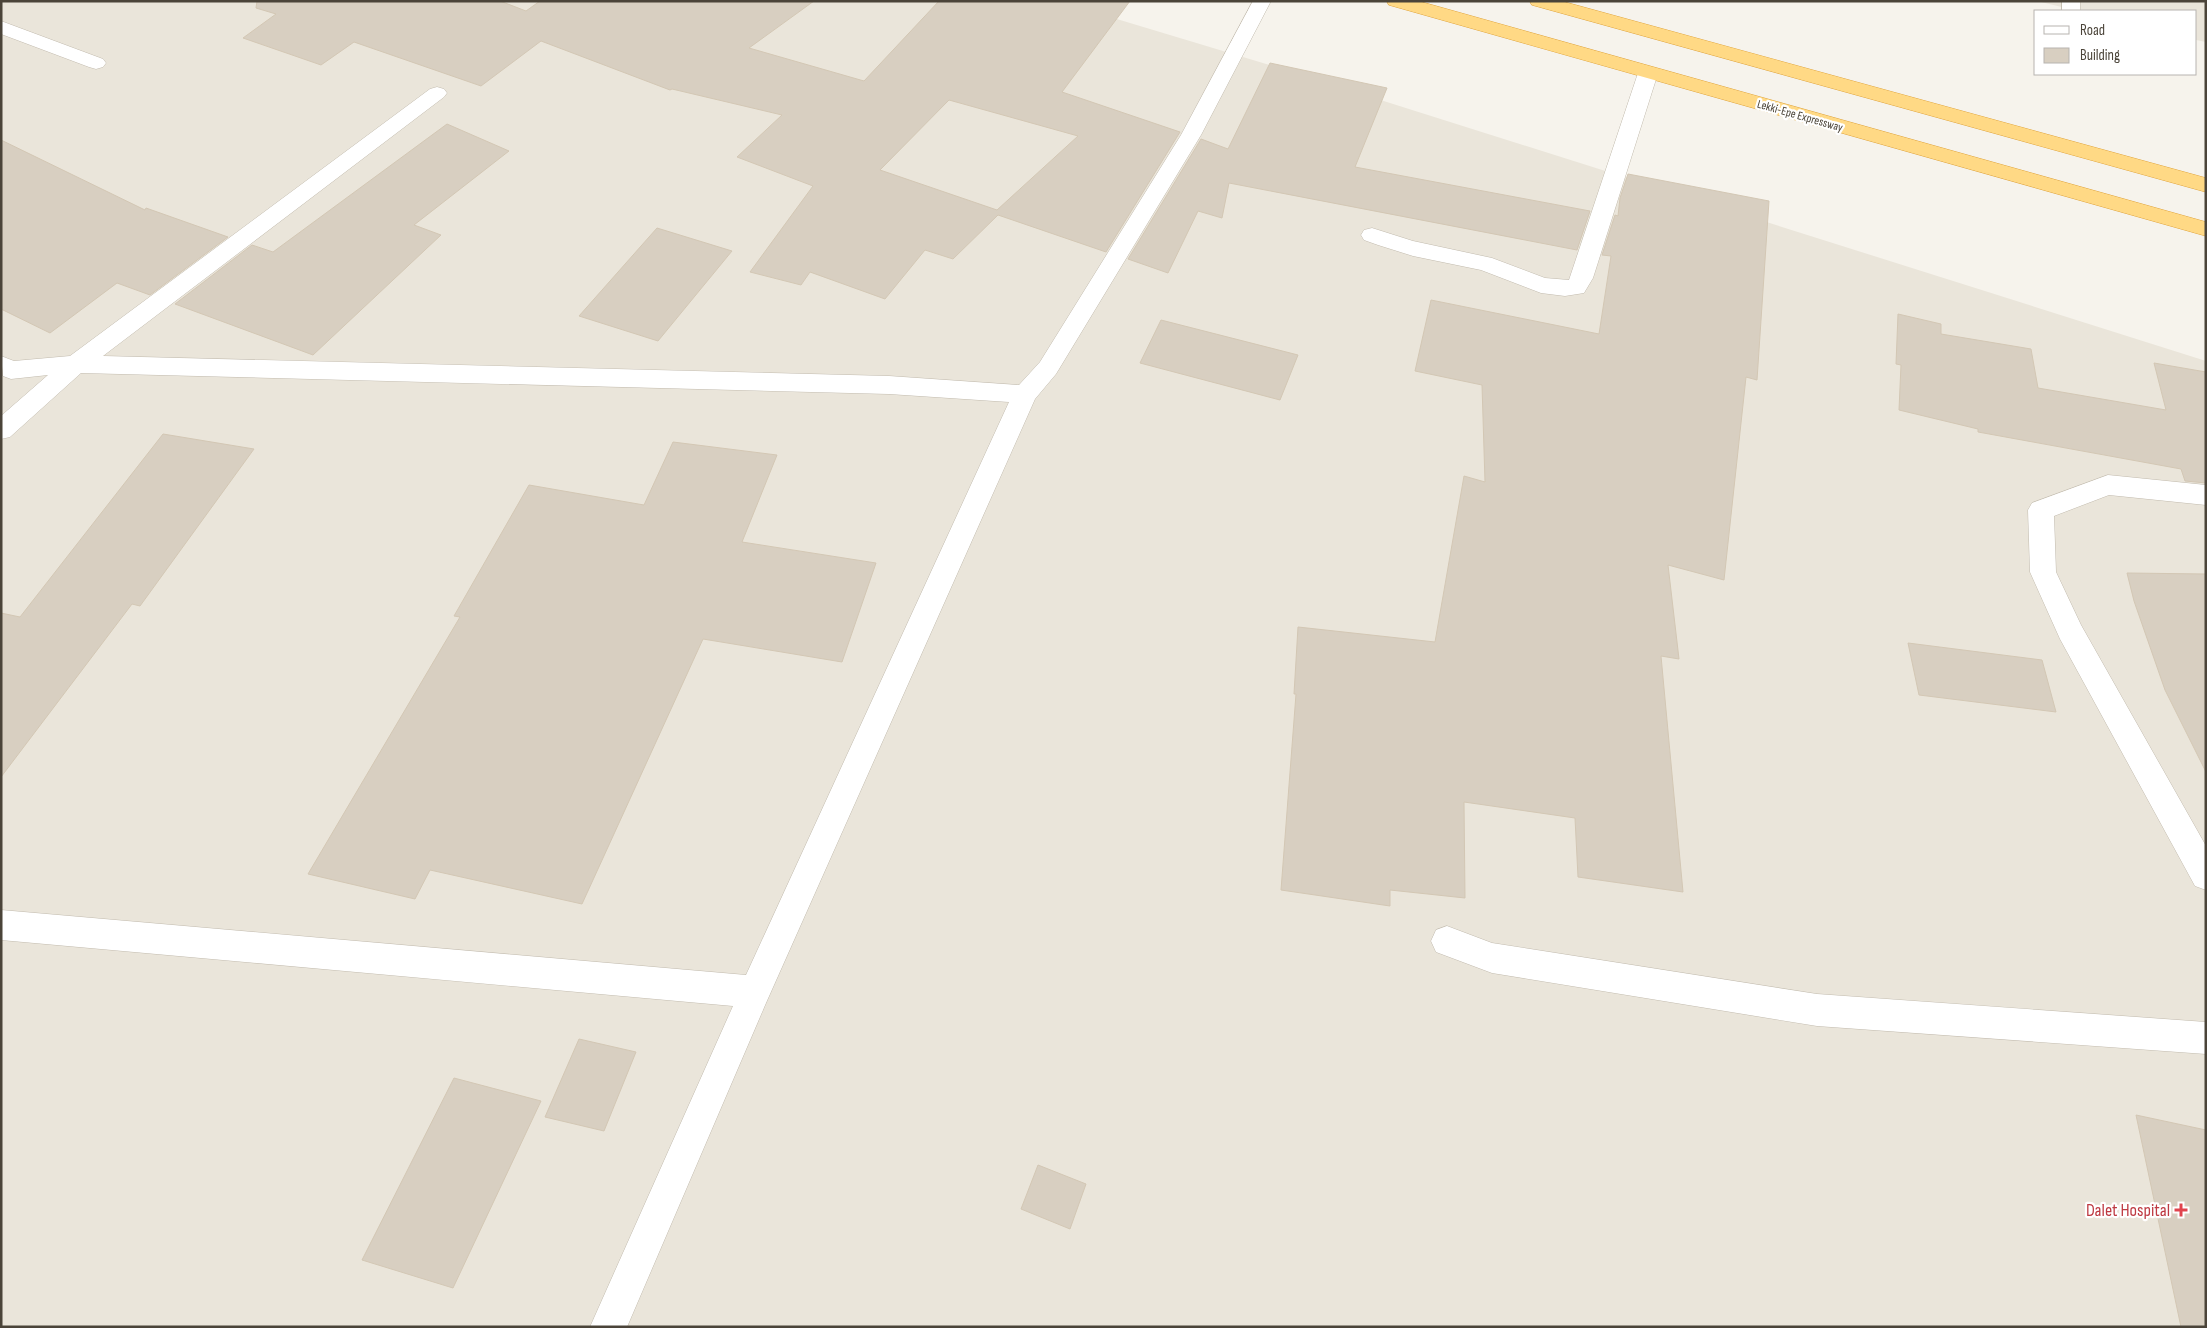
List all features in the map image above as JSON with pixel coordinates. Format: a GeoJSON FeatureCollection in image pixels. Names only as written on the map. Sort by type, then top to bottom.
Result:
{"type":"FeatureCollection","features":[{"type":"Feature","properties":{"kind":"highway","name":"Lekki-Epe Expressway"},"geometry":{"type":"LineString","coordinates":[[1396,1],[2206,229]]}},
{"type":"Feature","properties":{"kind":"highway"},"geometry":{"type":"LineString","coordinates":[[1539,1],[2206,186]]}},
{"type":"Feature","properties":{"kind":"street"},"geometry":{"type":"LineString","coordinates":[[608,1327],[754,992],[1025,394],[1048,368],[1191,136],[1262,1]]}},
{"type":"Feature","properties":{"kind":"street"},"geometry":{"type":"LineString","coordinates":[[1,27],[96,63]]}},
{"type":"Feature","properties":{"kind":"street"},"geometry":{"type":"LineString","coordinates":[[1372,234],[1392,243],[1486,264],[1550,287],[1565,290],[1576,287],[1582,278],[1648,73]]}},
{"type":"Feature","properties":{"kind":"street"},"geometry":{"type":"LineString","coordinates":[[1,430],[76,364],[436,94]]}},
{"type":"Feature","properties":{"kind":"street"},"geometry":{"type":"LineString","coordinates":[[1,366],[10,370],[76,364],[890,385],[1025,394]]}},
{"type":"Feature","properties":{"kind":"street"},"geometry":{"type":"LineString","coordinates":[[2206,495],[2108,485],[2041,510],[2043,572],[2070,631],[2206,876]]}},
{"type":"Feature","properties":{"kind":"street"},"geometry":{"type":"LineString","coordinates":[[1,925],[754,992]]}},
{"type":"Feature","properties":{"kind":"street"},"geometry":{"type":"LineString","coordinates":[[1448,940],[1492,958],[1817,1010],[2206,1038]]}},
{"type":"Feature","properties":{"kind":"shaded area"},"geometry":{"type":"Polygon","coordinates":[[[1,1],[1057,1],[1273,66],[2206,361],[2206,1327],[1,1327],[1,1]]]}},
{"type":"Feature","properties":{"kind":"shaded area"},"geometry":{"type":"Polygon","coordinates":[[[2037,1],[2206,1],[2206,42],[2197,40],[2197,10],[2074,10],[2037,1]]]}},
{"type":"Feature","properties":{"kind":"building"},"geometry":{"type":"Polygon","coordinates":[[[257,1],[500,1],[526,11],[540,1],[814,1],[749,48],[864,81],[939,1],[1130,1],[1062,92],[1180,132],[1106,252],[998,215],[953,259],[925,250],[885,299],[810,272],[801,285],[750,272],[813,186],[737,157],[782,115],[670,90],[541,41],[481,86],[354,42],[321,65],[243,38],[276,14],[256,8],[257,1]],[[949,100],[880,170],[997,210],[1078,136],[949,100]]]}},
{"type":"Feature","properties":{"kind":"building"},"geometry":{"type":"Polygon","coordinates":[[[1270,63],[1387,88],[1355,167],[1590,211],[1577,250],[1229,183],[1222,218],[1198,211],[1168,273],[1128,259],[1201,139],[1228,149],[1270,63]]]}},
{"type":"Feature","properties":{"kind":"building"},"geometry":{"type":"Polygon","coordinates":[[[447,124],[509,151],[414,225],[441,235],[313,355],[175,304],[252,245],[273,252],[447,124]]]}},
{"type":"Feature","properties":{"kind":"building"},"geometry":{"type":"Polygon","coordinates":[[[1,140],[145,210],[146,208],[228,237],[150,295],[117,283],[50,333],[1,309],[1,140]]]}},
{"type":"Feature","properties":{"kind":"building"},"geometry":{"type":"Polygon","coordinates":[[[1628,174],[1769,201],[1757,380],[1746,377],[1724,580],[1668,565],[1679,659],[1661,656],[1683,892],[1578,877],[1575,818],[1464,802],[1465,898],[1390,890],[1390,906],[1281,890],[1296,694],[1294,694],[1298,627],[1435,642],[1464,476],[1485,482],[1482,385],[1415,371],[1431,300],[1599,334],[1611,256],[1602,255],[1615,215],[1618,216],[1620,198],[1628,174]]]}},
{"type":"Feature","properties":{"kind":"building"},"geometry":{"type":"Polygon","coordinates":[[[657,228],[732,251],[658,341],[579,316],[657,228]]]}},
{"type":"Feature","properties":{"kind":"building"},"geometry":{"type":"Polygon","coordinates":[[[1898,314],[1941,324],[1941,334],[2031,349],[2038,388],[2166,410],[2154,363],[2206,372],[2206,483],[2185,481],[2181,469],[1978,432],[1978,429],[1899,410],[1901,365],[1896,364],[1898,314]]]}},
{"type":"Feature","properties":{"kind":"building"},"geometry":{"type":"Polygon","coordinates":[[[1161,320],[1298,355],[1280,400],[1140,363],[1161,320]]]}},
{"type":"Feature","properties":{"kind":"building"},"geometry":{"type":"Polygon","coordinates":[[[163,434],[254,449],[140,606],[132,604],[1,777],[1,613],[20,617],[163,434]]]}},
{"type":"Feature","properties":{"kind":"building"},"geometry":{"type":"Polygon","coordinates":[[[673,442],[777,455],[742,542],[876,563],[842,662],[703,639],[582,904],[430,870],[415,899],[308,874],[460,617],[454,616],[529,485],[644,505],[673,442]]]}},
{"type":"Feature","properties":{"kind":"building"},"geometry":{"type":"Polygon","coordinates":[[[2127,573],[2206,574],[2206,772],[2165,690],[2134,601],[2127,573]]]}},
{"type":"Feature","properties":{"kind":"building"},"geometry":{"type":"Polygon","coordinates":[[[1908,643],[2042,660],[2056,712],[1919,695],[1908,643]]]}},
{"type":"Feature","properties":{"kind":"building"},"geometry":{"type":"Polygon","coordinates":[[[579,1039],[636,1052],[604,1131],[545,1117],[579,1039]]]}},
{"type":"Feature","properties":{"kind":"building"},"geometry":{"type":"Polygon","coordinates":[[[454,1078],[541,1101],[453,1288],[362,1260],[454,1078]]]}},
{"type":"Feature","properties":{"kind":"building","name":"Dalet Hospital"},"geometry":{"type":"Polygon","coordinates":[[[2136,1115],[2206,1130],[2206,1327],[2181,1327],[2136,1115]]]}},
{"type":"Feature","properties":{"kind":"building"},"geometry":{"type":"Polygon","coordinates":[[[1038,1165],[1086,1184],[1070,1229],[1021,1209],[1038,1165]]]}},
{"type":"Feature","properties":{"kind":"place","name":"Dalet Hospital"},"geometry":{"type":"Point","coordinates":[2181,1210]}}]}
